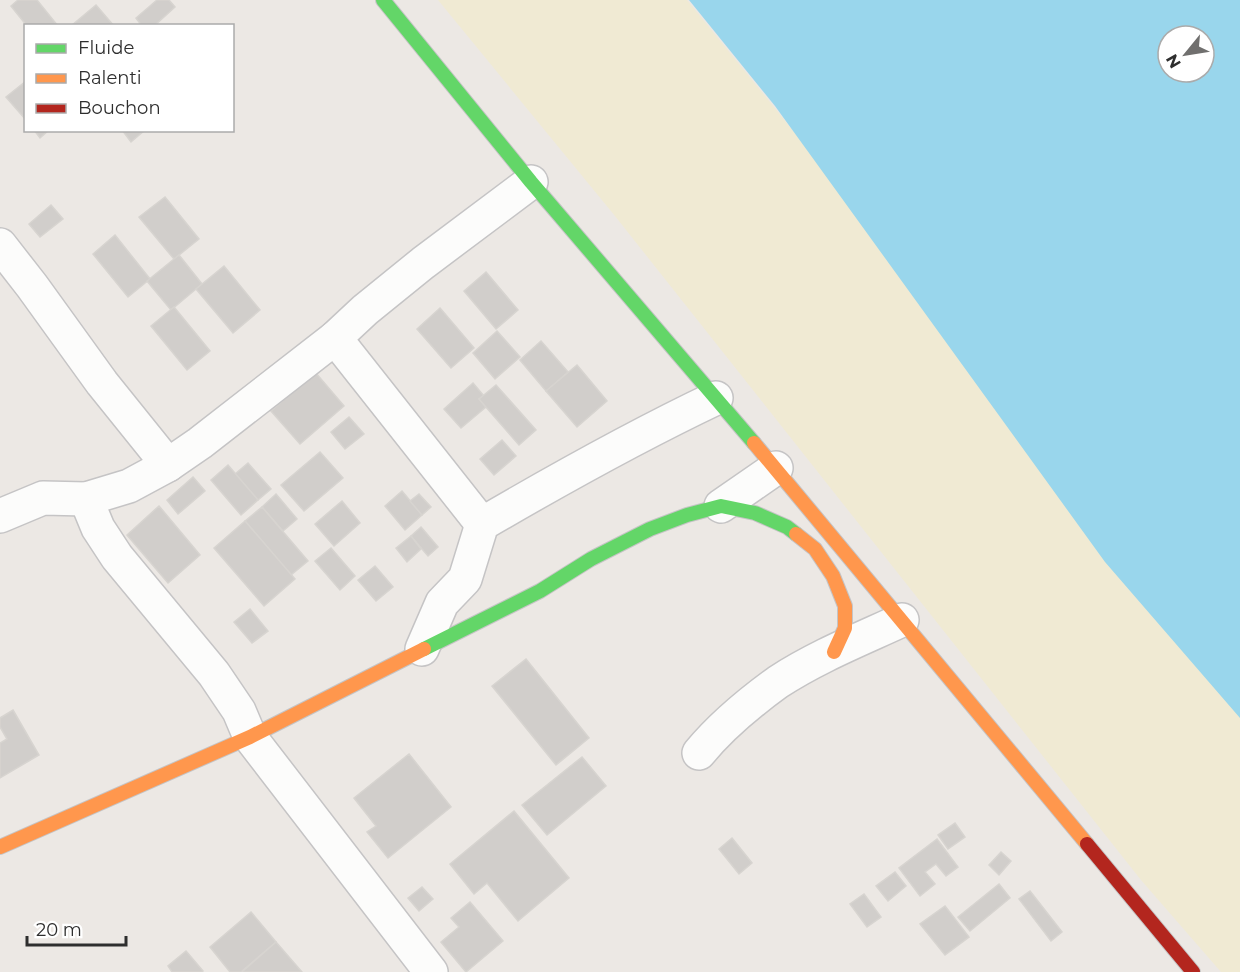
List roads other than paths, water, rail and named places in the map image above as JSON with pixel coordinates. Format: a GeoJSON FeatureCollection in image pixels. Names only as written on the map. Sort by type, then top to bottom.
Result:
{"type":"FeatureCollection","features":[{"type":"Feature","properties":{"kind":"street"},"geometry":{"type":"LineString","coordinates":[[383,0],[531,182],[776,468],[1194,972]]}},
{"type":"Feature","properties":{"kind":"street"},"geometry":{"type":"LineString","coordinates":[[0,516],[43,498],[86,499],[129,486],[168,465],[336,338],[381,297],[531,182]]}},
{"type":"Feature","properties":{"kind":"street"},"geometry":{"type":"LineString","coordinates":[[0,245],[102,383],[168,465]]}},
{"type":"Feature","properties":{"kind":"street"},"geometry":{"type":"LineString","coordinates":[[336,338],[482,524]]}},
{"type":"Feature","properties":{"kind":"street"},"geometry":{"type":"LineString","coordinates":[[422,649],[442,603],[465,579],[482,524],[625,443],[716,398]]}},
{"type":"Feature","properties":{"kind":"street"},"geometry":{"type":"LineString","coordinates":[[0,847],[250,737],[540,591],[591,559],[650,529],[687,515],[721,506],[776,468]]}},
{"type":"Feature","properties":{"kind":"street"},"geometry":{"type":"LineString","coordinates":[[86,499],[98,528],[117,556],[214,674],[238,711],[250,737],[430,972]]}},
{"type":"Feature","properties":{"kind":"street"},"geometry":{"type":"LineString","coordinates":[[721,506],[755,513],[787,527],[815,549],[833,576],[845,606],[845,628],[834,652]]}},
{"type":"Feature","properties":{"kind":"street"},"geometry":{"type":"LineString","coordinates":[[699,753],[739,711],[780,681],[902,620]]}},
{"type":"Feature","properties":{"kind":"water"},"geometry":{"type":"Polygon","coordinates":[[[689,0],[1240,0],[1240,718],[1105,562],[775,106],[689,0]]]}}]}
